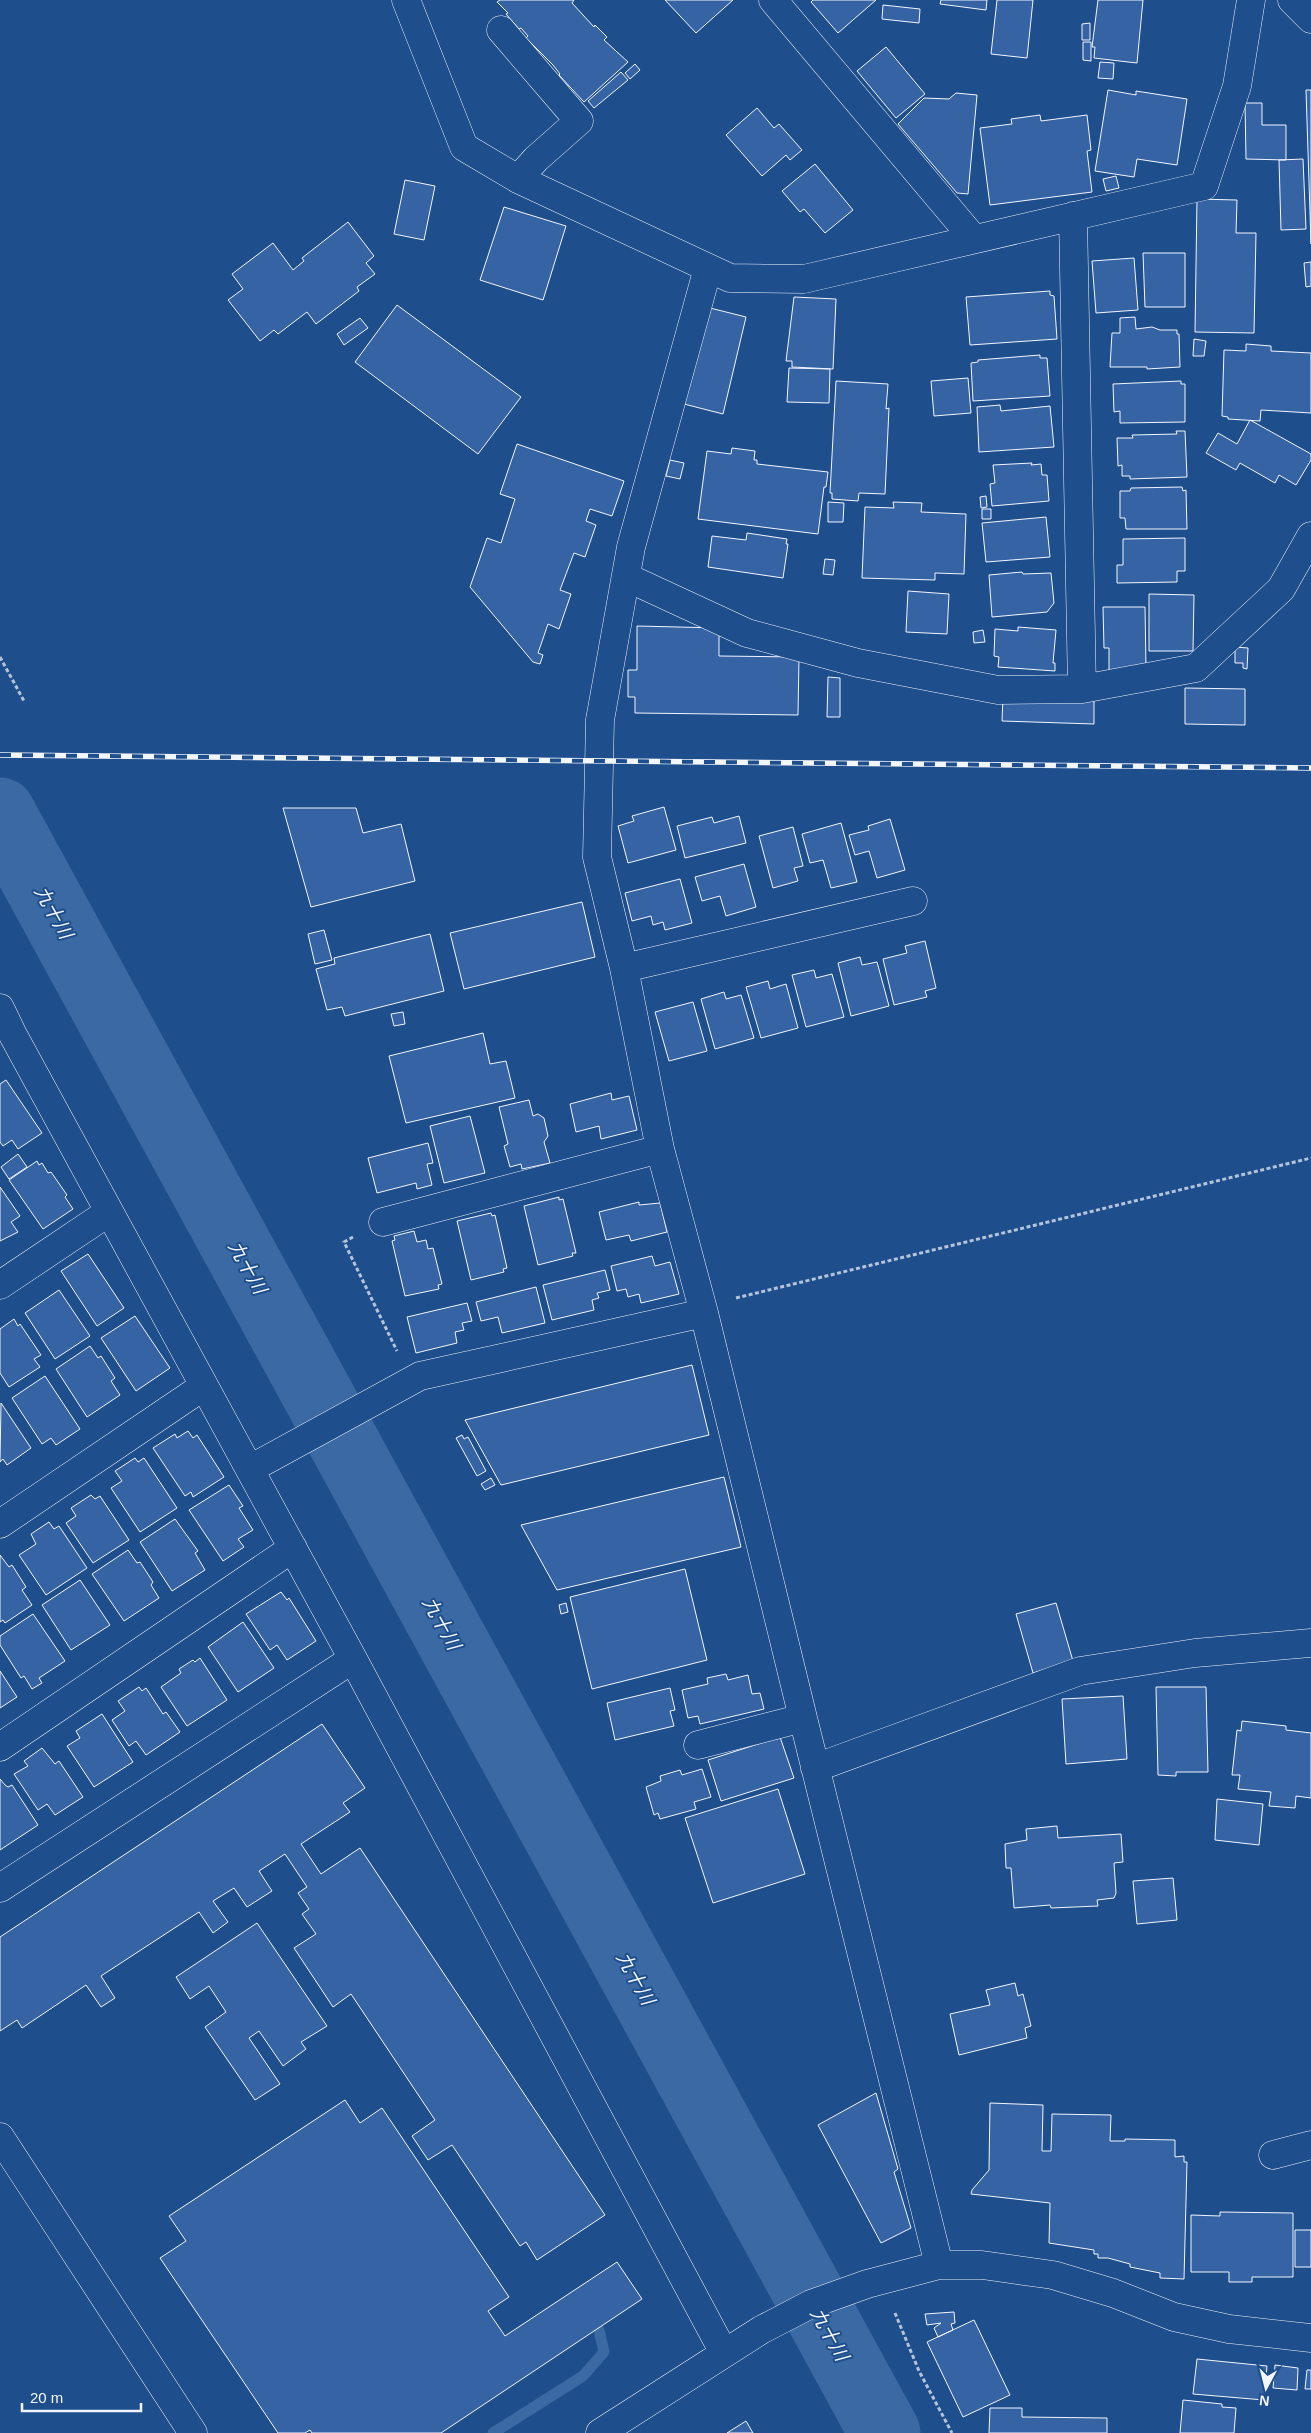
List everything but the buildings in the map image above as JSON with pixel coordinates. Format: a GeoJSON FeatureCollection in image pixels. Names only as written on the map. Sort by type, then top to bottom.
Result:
{"type":"FeatureCollection","features":[{"type":"Feature","properties":{"kind":"street"},"geometry":{"type":"LineString","coordinates":[[406,0],[464,147],[518,179],[730,278],[804,280],[1204,186],[1236,86],[1251,0]]}},
{"type":"Feature","properties":{"kind":"street"},"geometry":{"type":"LineString","coordinates":[[773,0],[974,240]]}},
{"type":"Feature","properties":{"kind":"street"},"geometry":{"type":"LineString","coordinates":[[1292,0],[1311,18]]}},
{"type":"Feature","properties":{"kind":"street"},"geometry":{"type":"LineString","coordinates":[[501,30],[579,121],[536,158],[518,179]]}},
{"type":"Feature","properties":{"kind":"street"},"geometry":{"type":"LineString","coordinates":[[1072,216],[1082,690]]}},
{"type":"Feature","properties":{"kind":"street"},"geometry":{"type":"LineString","coordinates":[[708,268],[631,547],[600,720],[597,857],[624,968],[660,1149],[703,1309],[802,1718],[939,2265]]}},
{"type":"Feature","properties":{"kind":"street"},"geometry":{"type":"LineString","coordinates":[[626,577],[747,633],[858,663],[998,690],[1082,690],[1196,668],[1281,589],[1311,536]]}},
{"type":"Feature","properties":{"kind":"street"},"geometry":{"type":"LineString","coordinates":[[624,968],[913,901]]}},
{"type":"Feature","properties":{"kind":"street"},"geometry":{"type":"LineString","coordinates":[[0,1008],[6,1039],[109,1212],[250,1469],[724,2353]]}},
{"type":"Feature","properties":{"kind":"street"},"geometry":{"type":"LineString","coordinates":[[383,1222],[660,1149]]}},
{"type":"Feature","properties":{"kind":"street"},"geometry":{"type":"LineString","coordinates":[[0,1285],[109,1212]]}},
{"type":"Feature","properties":{"kind":"street"},"geometry":{"type":"LineString","coordinates":[[250,1469],[420,1376],[703,1309]]}},
{"type":"Feature","properties":{"kind":"street"},"geometry":{"type":"LineString","coordinates":[[0,1524],[204,1386]]}},
{"type":"Feature","properties":{"kind":"street"},"geometry":{"type":"LineString","coordinates":[[0,1746],[293,1548]]}},
{"type":"Feature","properties":{"kind":"street"},"geometry":{"type":"LineString","coordinates":[[815,1768],[1080,1671],[1195,1653],[1311,1643]]}},
{"type":"Feature","properties":{"kind":"street"},"geometry":{"type":"LineString","coordinates":[[0,1888],[353,1659]]}},
{"type":"Feature","properties":{"kind":"street"},"geometry":{"type":"LineString","coordinates":[[698,1745],[802,1718]]}},
{"type":"Feature","properties":{"kind":"street"},"geometry":{"type":"LineString","coordinates":[[0,2137],[193,2433]]}},
{"type":"Feature","properties":{"kind":"street"},"geometry":{"type":"LineString","coordinates":[[1273,2155],[1311,2146]]}},
{"type":"Feature","properties":{"kind":"street"},"geometry":{"type":"LineString","coordinates":[[600,2433],[761,2330],[811,2304],[874,2282],[939,2265],[982,2265],[1054,2275],[1112,2293],[1174,2317],[1229,2329],[1311,2338]]}},
{"type":"Feature","properties":{"kind":"path"},"geometry":{"type":"LineString","coordinates":[[0,657],[24,701]]}},
{"type":"Feature","properties":{"kind":"path"},"geometry":{"type":"LineString","coordinates":[[703,1309],[1311,1158]]}},
{"type":"Feature","properties":{"kind":"path"},"geometry":{"type":"LineString","coordinates":[[383,1222],[344,1242],[406,1368],[389,1376],[393,1391]]}},
{"type":"Feature","properties":{"kind":"path"},"geometry":{"type":"LineString","coordinates":[[874,2282],[952,2433]]}},
{"type":"Feature","properties":{"kind":"waterway","name":"九十川"},"geometry":{"type":"LineString","coordinates":[[0,813],[885,2433]]}},
{"type":"Feature","properties":{"kind":"waterway"},"geometry":{"type":"LineString","coordinates":[[493,2433],[583,2376],[604,2352],[599,2330]]}},
{"type":"Feature","properties":{"kind":"railway"},"geometry":{"type":"LineString","coordinates":[[0,755],[1311,768]]}}]}
